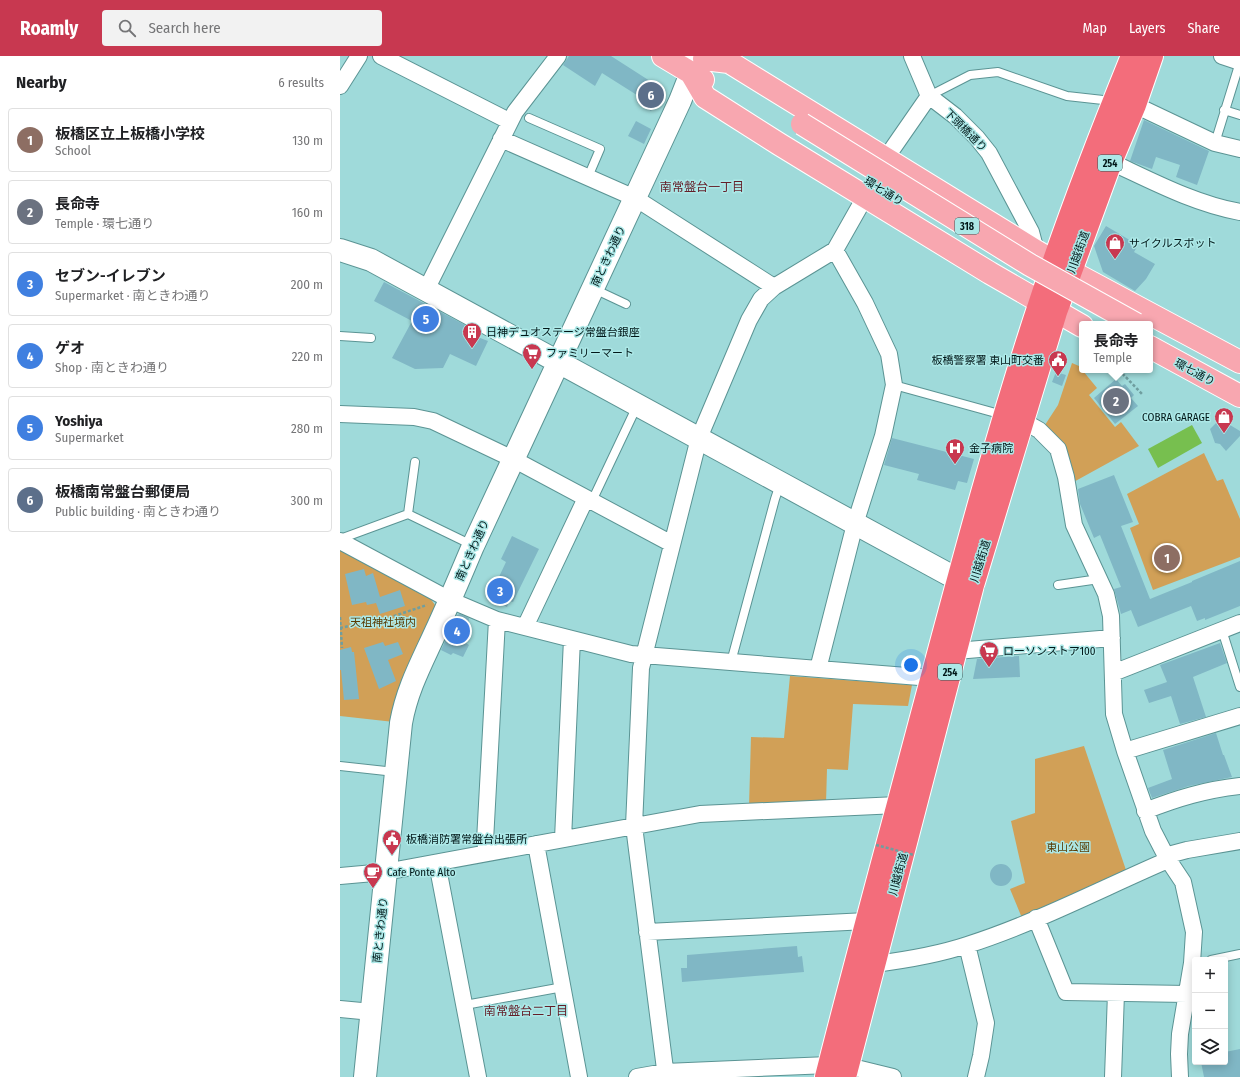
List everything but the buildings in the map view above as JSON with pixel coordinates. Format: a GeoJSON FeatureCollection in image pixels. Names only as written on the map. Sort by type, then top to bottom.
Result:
{"type":"FeatureCollection","features":[{"type":"Feature","properties":{"kind":"highway","name":"川越街道"},"geometry":{"type":"LineString","coordinates":[[837,1071],[867,920],[932,678],[965,582],[1048,307],[1113,101],[1132,56]]}},
{"type":"Feature","properties":{"kind":"highway","name":"川越街道"},"geometry":{"type":"LineString","coordinates":[[1062,266],[1111,162],[1152,56]]}},
{"type":"Feature","properties":{"kind":"highway","name":"川越街道"},"geometry":{"type":"LineString","coordinates":[[837,1071],[874,964],[956,651],[965,582]]}},
{"type":"Feature","properties":{"kind":"main road","name":"環七通り"},"geometry":{"type":"LineString","coordinates":[[663,56],[698,61],[1024,278],[1102,321]]}},
{"type":"Feature","properties":{"kind":"main road"},"geometry":{"type":"LineString","coordinates":[[1079,324],[984,270],[705,97],[698,61],[729,62],[1036,251],[1239,364]]}},
{"type":"Feature","properties":{"kind":"main road","name":"環七通り"},"geometry":{"type":"LineString","coordinates":[[798,129],[1030,265],[1131,321]]}},
{"type":"Feature","properties":{"kind":"main road","name":"環七通り"},"geometry":{"type":"LineString","coordinates":[[1153,334],[1240,396]]}},
{"type":"Feature","properties":{"kind":"main road","name":"環七通り"},"geometry":{"type":"LineString","coordinates":[[1153,348],[1204,369],[1239,364]]}},
{"type":"Feature","properties":{"kind":"main road"},"geometry":{"type":"LineString","coordinates":[[1153,366],[1240,412]]}},
{"type":"Feature","properties":{"kind":"street"},"geometry":{"type":"LineString","coordinates":[[340,86],[359,56]]}},
{"type":"Feature","properties":{"kind":"street"},"geometry":{"type":"LineString","coordinates":[[382,56],[518,116]]}},
{"type":"Feature","properties":{"kind":"street"},"geometry":{"type":"LineString","coordinates":[[426,290],[501,139],[558,56]]}},
{"type":"Feature","properties":{"kind":"street","name":"下頭橋通り"},"geometry":{"type":"LineString","coordinates":[[912,56],[929,96],[955,116],[977,138],[990,154],[1031,232],[1036,251]]}},
{"type":"Feature","properties":{"kind":"street"},"geometry":{"type":"LineString","coordinates":[[1222,56],[1240,62]]}},
{"type":"Feature","properties":{"kind":"street","name":"南ときわ通り"},"geometry":{"type":"LineString","coordinates":[[365,1077],[401,723],[409,688],[441,602],[473,546],[698,61]]}},
{"type":"Feature","properties":{"kind":"street"},"geometry":{"type":"LineString","coordinates":[[886,158],[929,96]]}},
{"type":"Feature","properties":{"kind":"street"},"geometry":{"type":"LineString","coordinates":[[1134,105],[1215,143],[1240,148]]}},
{"type":"Feature","properties":{"kind":"street"},"geometry":{"type":"LineString","coordinates":[[501,139],[635,198],[774,287]]}},
{"type":"Feature","properties":{"kind":"street"},"geometry":{"type":"LineString","coordinates":[[1111,162],[1187,197],[1240,212]]}},
{"type":"Feature","properties":{"kind":"street"},"geometry":{"type":"LineString","coordinates":[[665,1074],[634,826],[641,668],[699,438],[749,320],[761,299],[774,287],[836,250],[865,196]]}},
{"type":"Feature","properties":{"kind":"street"},"geometry":{"type":"LineString","coordinates":[[340,250],[371,260],[965,582]]}},
{"type":"Feature","properties":{"kind":"street"},"geometry":{"type":"LineString","coordinates":[[818,669],[856,524],[883,436],[894,385],[889,354],[836,250]]}},
{"type":"Feature","properties":{"kind":"street"},"geometry":{"type":"LineString","coordinates":[[340,414],[414,417],[433,421],[513,459],[672,544]]}},
{"type":"Feature","properties":{"kind":"street"},"geometry":{"type":"LineString","coordinates":[[1014,418],[1039,430],[1058,450],[1066,477],[1074,525],[1106,594],[1112,638],[1114,714],[1145,811],[1166,858],[1183,882],[1194,932],[1194,957]]}},
{"type":"Feature","properties":{"kind":"street"},"geometry":{"type":"LineString","coordinates":[[525,627],[589,499]]}},
{"type":"Feature","properties":{"kind":"street"},"geometry":{"type":"LineString","coordinates":[[340,540],[441,602],[497,620],[644,656],[932,678]]}},
{"type":"Feature","properties":{"kind":"street"},"geometry":{"type":"LineString","coordinates":[[487,853],[485,841],[497,620]]}},
{"type":"Feature","properties":{"kind":"street"},"geometry":{"type":"LineString","coordinates":[[1113,673],[1240,623]]}},
{"type":"Feature","properties":{"kind":"street"},"geometry":{"type":"LineString","coordinates":[[956,651],[1112,638]]}},
{"type":"Feature","properties":{"kind":"street"},"geometry":{"type":"LineString","coordinates":[[563,840],[572,639]]}},
{"type":"Feature","properties":{"kind":"street"},"geometry":{"type":"LineString","coordinates":[[1125,751],[1240,716]]}},
{"type":"Feature","properties":{"kind":"street"},"geometry":{"type":"LineString","coordinates":[[1145,811],[1173,800],[1209,790],[1240,786]]}},
{"type":"Feature","properties":{"kind":"street"},"geometry":{"type":"LineString","coordinates":[[340,876],[385,872],[438,863],[700,814],[898,805]]}},
{"type":"Feature","properties":{"kind":"street"},"geometry":{"type":"LineString","coordinates":[[874,964],[930,955],[967,945],[1036,918],[1161,863],[1172,854],[1240,841]]}},
{"type":"Feature","properties":{"kind":"street"},"geometry":{"type":"LineString","coordinates":[[536,844],[563,987],[578,1077]]}},
{"type":"Feature","properties":{"kind":"street"},"geometry":{"type":"LineString","coordinates":[[438,863],[478,1077]]}},
{"type":"Feature","properties":{"kind":"street"},"geometry":{"type":"LineString","coordinates":[[1036,918],[1066,992],[1187,994]]}},
{"type":"Feature","properties":{"kind":"street"},"geometry":{"type":"LineString","coordinates":[[648,932],[867,920]]}},
{"type":"Feature","properties":{"kind":"street"},"geometry":{"type":"LineString","coordinates":[[967,945],[986,1023],[976,1077]]}},
{"type":"Feature","properties":{"kind":"street"},"geometry":{"type":"LineString","coordinates":[[1180,1077],[1180,1034],[1192,972]]}},
{"type":"Feature","properties":{"kind":"street"},"geometry":{"type":"LineString","coordinates":[[1113,1077],[1116,993]]}},
{"type":"Feature","properties":{"kind":"street"},"geometry":{"type":"LineString","coordinates":[[340,1009],[372,1012]]}},
{"type":"Feature","properties":{"kind":"street"},"geometry":{"type":"LineString","coordinates":[[637,1077],[665,1074],[837,1071],[893,1077]]}},
{"type":"Feature","properties":{"kind":"lane"},"geometry":{"type":"LineString","coordinates":[[1215,143],[1240,62]]}},
{"type":"Feature","properties":{"kind":"lane"},"geometry":{"type":"LineString","coordinates":[[929,96],[970,75],[998,72],[1067,96],[1113,101]]}},
{"type":"Feature","properties":{"kind":"lane"},"geometry":{"type":"LineString","coordinates":[[1224,110],[1240,115]]}},
{"type":"Feature","properties":{"kind":"lane"},"geometry":{"type":"LineString","coordinates":[[518,116],[600,149],[588,177]]}},
{"type":"Feature","properties":{"kind":"lane"},"geometry":{"type":"LineString","coordinates":[[592,288],[626,304]]}},
{"type":"Feature","properties":{"kind":"lane"},"geometry":{"type":"LineString","coordinates":[[340,336],[371,338]]}},
{"type":"Feature","properties":{"kind":"lane"},"geometry":{"type":"LineString","coordinates":[[894,385],[1014,418]]}},
{"type":"Feature","properties":{"kind":"lane"},"geometry":{"type":"LineString","coordinates":[[589,499],[637,405]]}},
{"type":"Feature","properties":{"kind":"lane"},"geometry":{"type":"LineString","coordinates":[[408,514],[415,462]]}},
{"type":"Feature","properties":{"kind":"lane"},"geometry":{"type":"LineString","coordinates":[[731,662],[775,499],[781,483]]}},
{"type":"Feature","properties":{"kind":"lane"},"geometry":{"type":"LineString","coordinates":[[340,540],[408,514],[473,546]]}},
{"type":"Feature","properties":{"kind":"lane"},"geometry":{"type":"LineString","coordinates":[[1058,585],[1099,579]]}},
{"type":"Feature","properties":{"kind":"lane"},"geometry":{"type":"LineString","coordinates":[[1222,630],[1240,687]]}},
{"type":"Feature","properties":{"kind":"lane"},"geometry":{"type":"LineString","coordinates":[[340,766],[396,772]]}},
{"type":"Feature","properties":{"kind":"lane"},"geometry":{"type":"LineString","coordinates":[[1226,957],[1240,954]]}},
{"type":"Feature","properties":{"kind":"lane"},"geometry":{"type":"LineString","coordinates":[[465,1005],[563,987]]}},
{"type":"Feature","properties":{"kind":"path"},"geometry":{"type":"LineString","coordinates":[[1122,373],[1143,395]]}},
{"type":"Feature","properties":{"kind":"path"},"geometry":{"type":"LineString","coordinates":[[340,628],[391,617],[441,602]]}},
{"type":"Feature","properties":{"kind":"path"},"geometry":{"type":"LineString","coordinates":[[340,617],[342,648]]}},
{"type":"Feature","properties":{"kind":"path"},"geometry":{"type":"LineString","coordinates":[[876,845],[914,855]]}},
{"type":"Feature","properties":{"kind":"green space"},"geometry":{"type":"Polygon","coordinates":[[[1072,363],[1079,366],[1079,373],[1085,373],[1097,388],[1089,395],[1115,427],[1121,422],[1139,446],[1070,484],[1043,428],[1058,405],[1072,363]]]}},
{"type":"Feature","properties":{"kind":"green space"},"geometry":{"type":"Polygon","coordinates":[[[1204,453],[1217,481],[1223,479],[1240,519],[1240,557],[1153,590],[1130,528],[1139,524],[1127,494],[1204,453]]]}},
{"type":"Feature","properties":{"kind":"green space","name":"天祖神社境内"},"geometry":{"type":"Polygon","coordinates":[[[340,547],[430,598],[435,605],[435,611],[394,722],[340,716],[340,547]]]}},
{"type":"Feature","properties":{"kind":"green space"},"geometry":{"type":"Polygon","coordinates":[[[790,676],[912,685],[908,706],[853,704],[848,770],[827,769],[826,803],[749,807],[751,737],[784,738],[790,676]]]}},
{"type":"Feature","properties":{"kind":"green space","name":"東山公園"},"geometry":{"type":"Polygon","coordinates":[[[1084,746],[1127,873],[1022,918],[1010,889],[1025,883],[1011,821],[1035,813],[1035,759],[1084,746]]]}},
{"type":"Feature","properties":{"kind":"shaded area"},"geometry":{"type":"Polygon","coordinates":[[[1192,425],[1202,443],[1158,468],[1148,449],[1192,425]]]}},
{"type":"Feature","properties":{"kind":"place","name":"板橋南常盤台郵便局"},"geometry":{"type":"Point","coordinates":[651,95]}},
{"type":"Feature","properties":{"kind":"place","name":"サイクルスポット"},"geometry":{"type":"Point","coordinates":[1115,260]}},
{"type":"Feature","properties":{"kind":"place","name":"Yoshiya"},"geometry":{"type":"Point","coordinates":[426,319]}},
{"type":"Feature","properties":{"kind":"place","name":"日神デュオステージ常盤台銀座"},"geometry":{"type":"Point","coordinates":[472,349]}},
{"type":"Feature","properties":{"kind":"place","name":"ファミリーマート"},"geometry":{"type":"Point","coordinates":[532,370]}},
{"type":"Feature","properties":{"kind":"place","name":"板橋警察署 東山町交番"},"geometry":{"type":"Point","coordinates":[1058,377]}},
{"type":"Feature","properties":{"kind":"place","name":"長命寺"},"geometry":{"type":"Point","coordinates":[1116,401]}},
{"type":"Feature","properties":{"kind":"place","name":"COBRA GARAGE"},"geometry":{"type":"Point","coordinates":[1224,434]}},
{"type":"Feature","properties":{"kind":"place","name":"金子病院"},"geometry":{"type":"Point","coordinates":[955,465]}},
{"type":"Feature","properties":{"kind":"place","name":"板橋区立上板橋小学校"},"geometry":{"type":"Point","coordinates":[1167,558]}},
{"type":"Feature","properties":{"kind":"place","name":"セブン-イレブン"},"geometry":{"type":"Point","coordinates":[500,591]}},
{"type":"Feature","properties":{"kind":"place","name":"ゲオ"},"geometry":{"type":"Point","coordinates":[457,631]}},
{"type":"Feature","properties":{"kind":"place","name":"ローソンストア100"},"geometry":{"type":"Point","coordinates":[989,668]}},
{"type":"Feature","properties":{"kind":"place","name":"板橋消防署常盤台出張所"},"geometry":{"type":"Point","coordinates":[392,856]}},
{"type":"Feature","properties":{"kind":"place","name":"Cafe Ponte Alto"},"geometry":{"type":"Point","coordinates":[373,889]}},
{"type":"Feature","properties":{"kind":"district","name":"南常盤台一丁目"},"geometry":{"type":"Point","coordinates":[702,187]}},
{"type":"Feature","properties":{"kind":"district","name":"南常盤台二丁目"},"geometry":{"type":"Point","coordinates":[526,1011]}}]}
